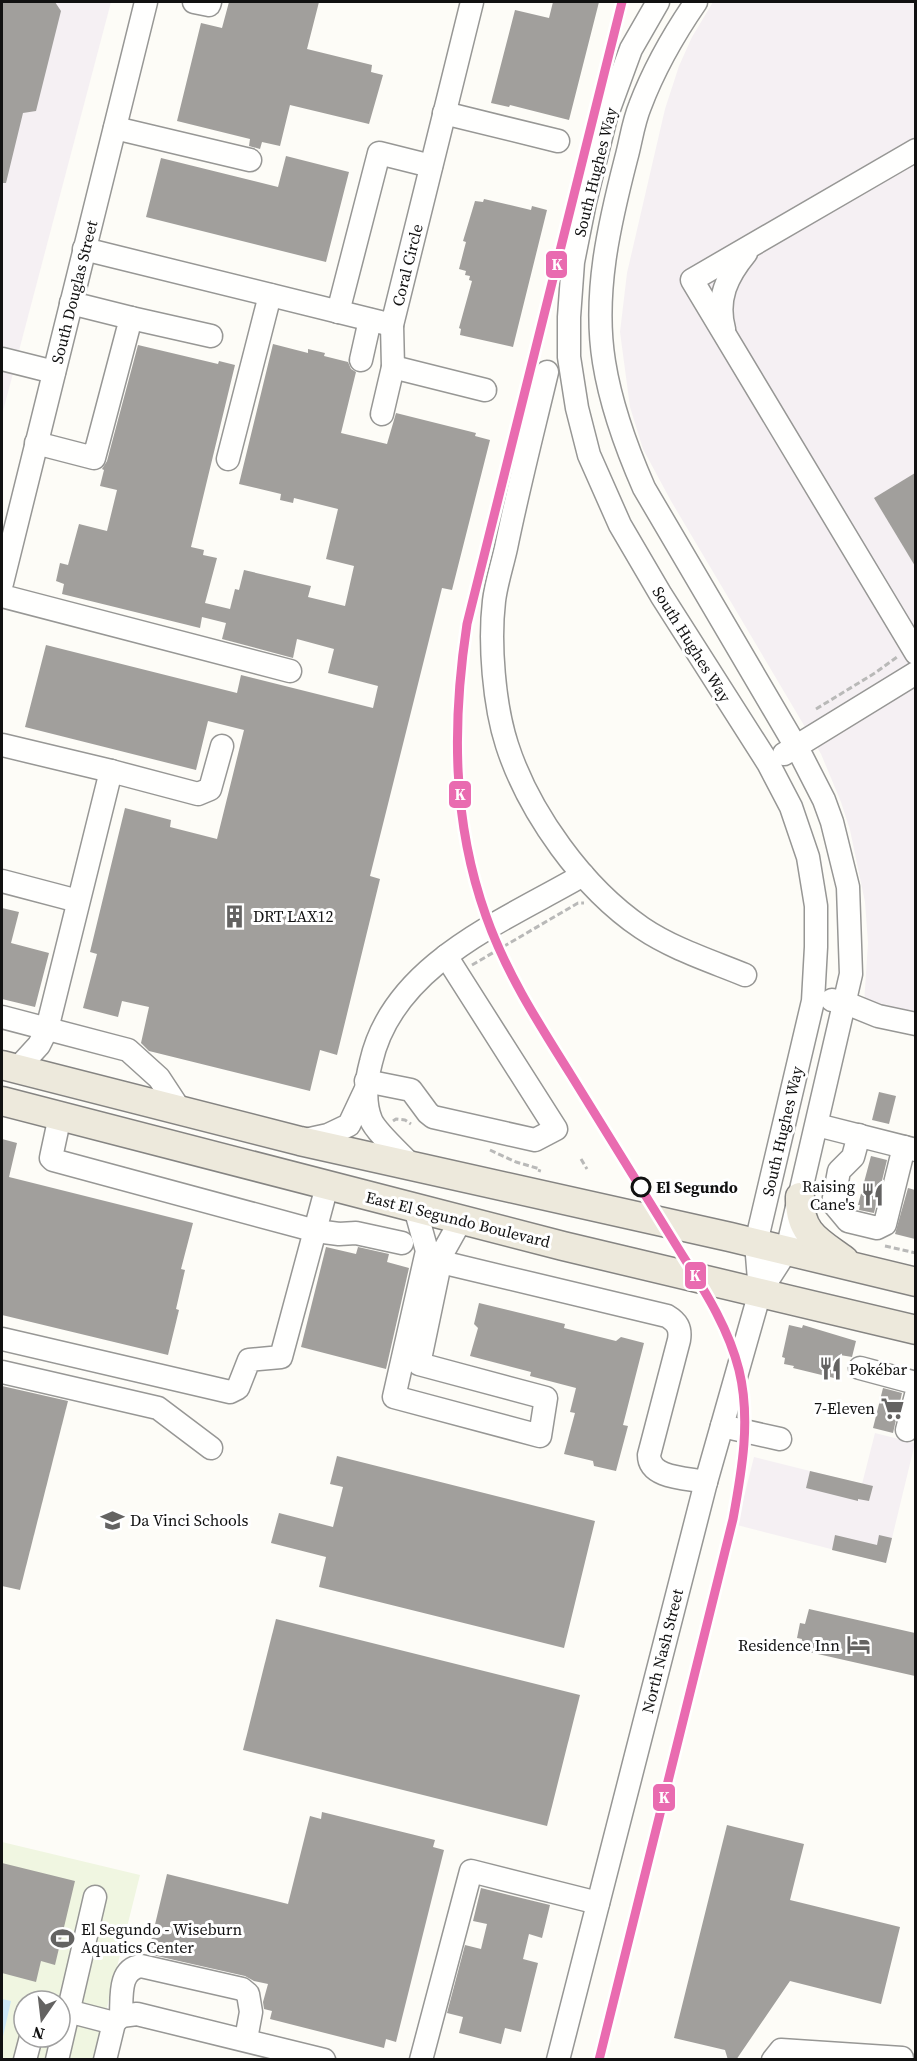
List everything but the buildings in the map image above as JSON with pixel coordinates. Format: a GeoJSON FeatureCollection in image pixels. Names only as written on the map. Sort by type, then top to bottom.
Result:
{"type":"FeatureCollection","features":[{"type":"Feature","properties":{"kind":"main road"},"geometry":{"type":"LineString","coordinates":[[9,1067],[300,1141],[787,1250],[915,1282]]}},
{"type":"Feature","properties":{"kind":"main road","name":"East El Segundo Boulevard"},"geometry":{"type":"LineString","coordinates":[[2,1101],[603,1256],[915,1330]]}},
{"type":"Feature","properties":{"kind":"main road"},"geometry":{"type":"LineString","coordinates":[[800,1197],[803,1219],[816,1240],[852,1266]]}},
{"type":"Feature","properties":{"kind":"street","name":"South Douglas Street"},"geometry":{"type":"LineString","coordinates":[[2,583],[146,2]]}},
{"type":"Feature","properties":{"kind":"street"},"geometry":{"type":"LineString","coordinates":[[194,2],[209,5],[210,2]]}},
{"type":"Feature","properties":{"kind":"street","name":"Coral Circle"},"geometry":{"type":"LineString","coordinates":[[84,249],[381,323],[431,166],[472,2]]}},
{"type":"Feature","properties":{"kind":"street","name":"South Hughes Way"},"geometry":{"type":"LineString","coordinates":[[658,2],[631,49],[606,117],[573,262],[569,357],[577,408],[589,455],[620,525],[768,763],[791,807],[808,857],[816,906],[813,995],[756,1243],[760,1292]]}},
{"type":"Feature","properties":{"kind":"street","name":"South Hughes Way"},"geometry":{"type":"LineString","coordinates":[[696,2],[672,38],[639,107],[612,212],[603,265],[600,311],[603,362],[622,436],[644,488],[795,746],[824,800],[848,886],[851,974],[787,1250]]}},
{"type":"Feature","properties":{"kind":"street"},"geometry":{"type":"LineString","coordinates":[[444,113],[558,141]]}},
{"type":"Feature","properties":{"kind":"street"},"geometry":{"type":"LineString","coordinates":[[115,128],[250,160]]}},
{"type":"Feature","properties":{"kind":"street"},"geometry":{"type":"LineString","coordinates":[[910,653],[692,279],[915,150]]}},
{"type":"Feature","properties":{"kind":"street"},"geometry":{"type":"LineString","coordinates":[[338,312],[380,153],[431,166]]}},
{"type":"Feature","properties":{"kind":"street"},"geometry":{"type":"LineString","coordinates":[[730,345],[722,319],[722,293],[729,274],[752,246]]}},
{"type":"Feature","properties":{"kind":"street"},"geometry":{"type":"LineString","coordinates":[[228,459],[270,295]]}},
{"type":"Feature","properties":{"kind":"street"},"geometry":{"type":"LineString","coordinates":[[71,303],[211,336]]}},
{"type":"Feature","properties":{"kind":"street"},"geometry":{"type":"LineString","coordinates":[[36,443],[94,458],[131,318]]}},
{"type":"Feature","properties":{"kind":"street"},"geometry":{"type":"LineString","coordinates":[[361,360],[381,323]]}},
{"type":"Feature","properties":{"kind":"street"},"geometry":{"type":"LineString","coordinates":[[381,323],[393,368],[382,414]]}},
{"type":"Feature","properties":{"kind":"street"},"geometry":{"type":"LineString","coordinates":[[2,359],[54,372]]}},
{"type":"Feature","properties":{"kind":"street"},"geometry":{"type":"LineString","coordinates":[[393,368],[485,390]]}},
{"type":"Feature","properties":{"kind":"street"},"geometry":{"type":"LineString","coordinates":[[548,372],[515,502],[494,601],[493,660],[506,744],[539,815],[583,875],[643,928],[687,952],[745,975]]}},
{"type":"Feature","properties":{"kind":"street"},"geometry":{"type":"LineString","coordinates":[[2,596],[290,671]]}},
{"type":"Feature","properties":{"kind":"street"},"geometry":{"type":"LineString","coordinates":[[768,763],[915,673]]}},
{"type":"Feature","properties":{"kind":"street"},"geometry":{"type":"LineString","coordinates":[[2,745],[198,794],[210,789],[222,746]]}},
{"type":"Feature","properties":{"kind":"street"},"geometry":{"type":"LineString","coordinates":[[9,1067],[39,1046],[47,1029],[111,771]]}},
{"type":"Feature","properties":{"kind":"street"},"geometry":{"type":"LineString","coordinates":[[300,1141],[328,1135],[349,1125],[366,1086],[373,1052],[394,1007],[413,983],[452,964],[499,922],[583,875]]}},
{"type":"Feature","properties":{"kind":"street"},"geometry":{"type":"LineString","coordinates":[[2,881],[78,901]]}},
{"type":"Feature","properties":{"kind":"street"},"geometry":{"type":"LineString","coordinates":[[366,1086],[411,1090],[433,1117],[535,1140],[556,1130],[452,964]]}},
{"type":"Feature","properties":{"kind":"street"},"geometry":{"type":"LineString","coordinates":[[813,995],[846,1003],[878,1017],[915,1024]]}},
{"type":"Feature","properties":{"kind":"street"},"geometry":{"type":"LineString","coordinates":[[2,1017],[128,1050],[159,1078],[180,1110]]}},
{"type":"Feature","properties":{"kind":"street"},"geometry":{"type":"LineString","coordinates":[[366,1086],[372,1121],[411,1165]]}},
{"type":"Feature","properties":{"kind":"street"},"geometry":{"type":"LineString","coordinates":[[60,1116],[51,1158],[53,1160],[316,1231],[339,1234],[356,1233],[402,1243]]}},
{"type":"Feature","properties":{"kind":"street"},"geometry":{"type":"LineString","coordinates":[[817,1125],[859,1135],[910,1148],[885,1224],[882,1227],[877,1228],[848,1221],[833,1203],[833,1193],[839,1171],[853,1157],[859,1135]]}},
{"type":"Feature","properties":{"kind":"street"},"geometry":{"type":"LineString","coordinates":[[2,1339],[230,1392],[238,1388],[249,1360],[281,1357],[327,1186]]}},
{"type":"Feature","properties":{"kind":"street"},"geometry":{"type":"LineString","coordinates":[[415,1208],[427,1251],[394,1397],[540,1436],[546,1398],[419,1364],[442,1254],[461,1220]]}},
{"type":"Feature","properties":{"kind":"street","name":"North Nash Street"},"geometry":{"type":"LineString","coordinates":[[558,2060],[706,1482],[760,1292],[787,1250]]}},
{"type":"Feature","properties":{"kind":"street"},"geometry":{"type":"LineString","coordinates":[[441,1262],[667,1316],[674,1320],[680,1333],[680,1340],[649,1461],[652,1467],[659,1472],[706,1482]]}},
{"type":"Feature","properties":{"kind":"street"},"geometry":{"type":"LineString","coordinates":[[860,1368],[915,1383]]}},
{"type":"Feature","properties":{"kind":"street"},"geometry":{"type":"LineString","coordinates":[[2,1372],[158,1408],[211,1448]]}},
{"type":"Feature","properties":{"kind":"street"},"geometry":{"type":"LineString","coordinates":[[907,1430],[915,1395]]}},
{"type":"Feature","properties":{"kind":"street"},"geometry":{"type":"LineString","coordinates":[[722,1426],[780,1439]]}},
{"type":"Feature","properties":{"kind":"street"},"geometry":{"type":"LineString","coordinates":[[421,2060],[471,1871],[598,1903]]}},
{"type":"Feature","properties":{"kind":"street"},"geometry":{"type":"LineString","coordinates":[[70,1989],[95,1897]]}},
{"type":"Feature","properties":{"kind":"street"},"geometry":{"type":"LineString","coordinates":[[105,2060],[117,2020],[126,1973],[133,1967],[141,1966],[242,1989],[248,1994],[251,2012],[246,2039]]}},
{"type":"Feature","properties":{"kind":"street"},"geometry":{"type":"LineString","coordinates":[[72,2012],[117,2020],[136,2014],[246,2039],[324,2060]]}},
{"type":"Feature","properties":{"kind":"street"},"geometry":{"type":"LineString","coordinates":[[773,2060],[780,2050],[902,2058]]}},
{"type":"Feature","properties":{"kind":"path"},"geometry":{"type":"LineString","coordinates":[[816,709],[910,653]]}},
{"type":"Feature","properties":{"kind":"path"},"geometry":{"type":"LineString","coordinates":[[452,964],[578,903],[587,902]]}},
{"type":"Feature","properties":{"kind":"path"},"geometry":{"type":"LineString","coordinates":[[486,1148],[516,1162],[540,1169],[539,1177]]}},
{"type":"Feature","properties":{"kind":"path"},"geometry":{"type":"LineString","coordinates":[[581,1159],[587,1169]]}},
{"type":"Feature","properties":{"kind":"shaded area"},"geometry":{"type":"Polygon","coordinates":[[[2,2],[111,2],[2,415],[2,2]]]}},
{"type":"Feature","properties":{"kind":"shaded area"},"geometry":{"type":"Polygon","coordinates":[[[713,2],[915,2],[915,1032],[863,1019],[868,943],[865,902],[850,830],[841,802],[821,754],[671,501],[643,449],[630,407],[620,332],[627,273],[665,109],[679,66],[692,37],[713,2]]]}},
{"type":"Feature","properties":{"kind":"shaded area"},"geometry":{"type":"Polygon","coordinates":[[[875,1433],[915,1443],[886,1563],[737,1525],[754,1457],[862,1484],[875,1433]]]}},
{"type":"Feature","properties":{"kind":"green space","name":"El Segundo - Wiseburn Aquatics Center"},"geometry":{"type":"Polygon","coordinates":[[[2,1842],[140,1875],[94,2059],[2,2060],[2,1842]]]}},
{"type":"Feature","properties":{"kind":"water"},"geometry":{"type":"Polygon","coordinates":[[[2,1999],[11,2001],[2,2041],[2,1999]]]}},
{"type":"Feature","properties":{"kind":"transit line","name":"K"},"geometry":{"type":"LineString","coordinates":[[599,2060],[733,1519],[744,1444],[743,1388],[734,1352],[711,1302],[535,1017],[503,958],[486,916],[467,844],[461,808],[457,735],[467,624],[622,2]]}},
{"type":"Feature","properties":{"kind":"place","name":"DRT LAX12"},"geometry":{"type":"Point","coordinates":[235,916]}},
{"type":"Feature","properties":{"kind":"place","name":"El Segundo"},"geometry":{"type":"Point","coordinates":[641,1187]}},
{"type":"Feature","properties":{"kind":"place","name":"Raising Cane's"},"geometry":{"type":"Point","coordinates":[873,1195]}},
{"type":"Feature","properties":{"kind":"place","name":"Pokébar"},"geometry":{"type":"Point","coordinates":[831,1369]}},
{"type":"Feature","properties":{"kind":"place","name":"7-Eleven"},"geometry":{"type":"Point","coordinates":[893,1408]}},
{"type":"Feature","properties":{"kind":"place","name":"Da Vinci Schools"},"geometry":{"type":"Point","coordinates":[112,1520]}},
{"type":"Feature","properties":{"kind":"place","name":"Residence Inn"},"geometry":{"type":"Point","coordinates":[858,1645]}},
{"type":"Feature","properties":{"kind":"place","name":"El Segundo - Wiseburn Aquatics Center"},"geometry":{"type":"Point","coordinates":[63,1938]}}]}
